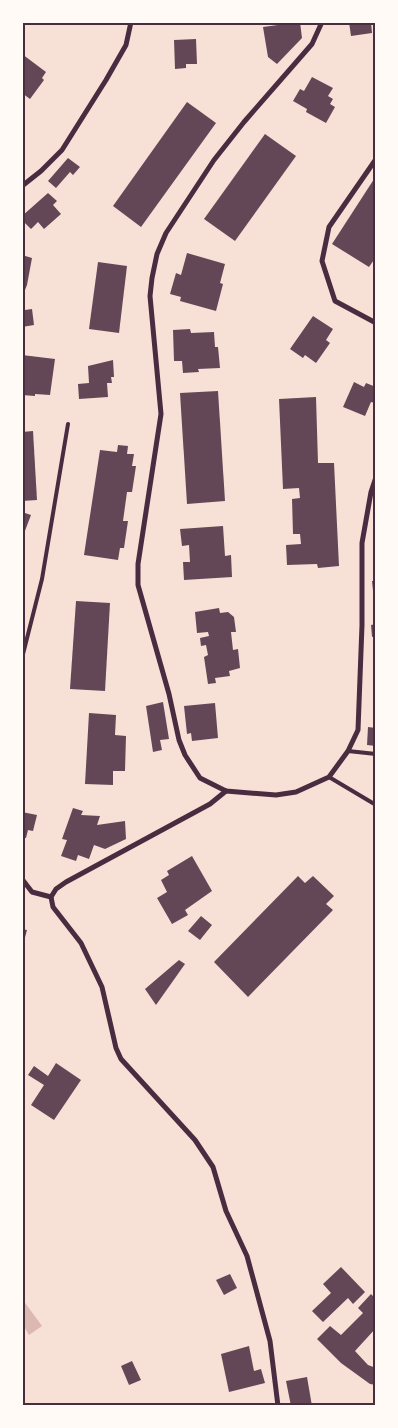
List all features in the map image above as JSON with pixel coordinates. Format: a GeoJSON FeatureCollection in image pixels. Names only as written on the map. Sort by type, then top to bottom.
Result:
{"type":"FeatureCollection","features":[{"type":"Feature","properties":{"kind":"street"},"geometry":{"type":"LineString","coordinates":[[22,186],[41,171],[62,150],[126,45],[131,22]]}},
{"type":"Feature","properties":{"kind":"street"},"geometry":{"type":"LineString","coordinates":[[322,22],[312,44],[244,122],[214,160],[166,233],[157,254],[152,278],[150,296],[161,414],[138,564],[138,585],[169,694],[179,740],[185,755],[200,778],[226,791],[276,795],[296,792],[329,777],[348,751],[358,730],[362,625],[362,543],[371,492],[376,477]]}},
{"type":"Feature","properties":{"kind":"street"},"geometry":{"type":"LineString","coordinates":[[376,159],[329,227],[322,261],[335,301],[376,323]]}},
{"type":"Feature","properties":{"kind":"street"},"geometry":{"type":"LineString","coordinates":[[226,791],[210,804],[56,888],[51,897],[53,907],[81,943],[102,987],[116,1048],[121,1059],[195,1140],[213,1167],[226,1211],[247,1256],[270,1341],[278,1406]]}},
{"type":"Feature","properties":{"kind":"street"},"geometry":{"type":"LineString","coordinates":[[22,879],[32,892],[41,896],[51,897]]}},
{"type":"Feature","properties":{"kind":"lane"},"geometry":{"type":"LineString","coordinates":[[22,658],[42,579],[68,424]]}},
{"type":"Feature","properties":{"kind":"lane"},"geometry":{"type":"LineString","coordinates":[[348,751],[376,754]]}},
{"type":"Feature","properties":{"kind":"lane"},"geometry":{"type":"LineString","coordinates":[[329,777],[376,806]]}},
{"type":"Feature","properties":{"kind":"shaded area"},"geometry":{"type":"Polygon","coordinates":[[[23,1300],[42,1326],[29,1335],[23,1325],[23,1300]]]}},
{"type":"Feature","properties":{"kind":"building"},"geometry":{"type":"Polygon","coordinates":[[[300,22],[302,38],[277,64],[268,57],[263,27],[300,22]]]}},
{"type":"Feature","properties":{"kind":"building"},"geometry":{"type":"Polygon","coordinates":[[[349,22],[371,22],[372,33],[351,36],[349,22]]]}},
{"type":"Feature","properties":{"kind":"building"},"geometry":{"type":"Polygon","coordinates":[[[196,39],[197,64],[186,64],[186,68],[175,69],[174,40],[196,39]]]}},
{"type":"Feature","properties":{"kind":"building"},"geometry":{"type":"Polygon","coordinates":[[[22,54],[46,72],[42,78],[44,80],[30,99],[22,93],[22,54]]]}},
{"type":"Feature","properties":{"kind":"building"},"geometry":{"type":"Polygon","coordinates":[[[312,77],[333,88],[328,96],[333,99],[330,104],[335,107],[326,123],[306,112],[307,109],[293,101],[300,89],[304,91],[312,77]]]}},
{"type":"Feature","properties":{"kind":"building"},"geometry":{"type":"Polygon","coordinates":[[[187,102],[216,123],[141,227],[113,206],[187,102]]]}},
{"type":"Feature","properties":{"kind":"building"},"geometry":{"type":"Polygon","coordinates":[[[265,134],[296,156],[235,241],[204,219],[265,134]]]}},
{"type":"Feature","properties":{"kind":"building"},"geometry":{"type":"Polygon","coordinates":[[[68,158],[80,167],[73,175],[70,172],[56,188],[48,181],[68,158]]]}},
{"type":"Feature","properties":{"kind":"building"},"geometry":{"type":"Polygon","coordinates":[[[376,176],[376,257],[369,267],[332,244],[376,176]]]}},
{"type":"Feature","properties":{"kind":"building"},"geometry":{"type":"Polygon","coordinates":[[[48,193],[57,201],[53,205],[61,214],[44,229],[38,222],[31,229],[22,220],[22,216],[48,193]]]}},
{"type":"Feature","properties":{"kind":"building"},"geometry":{"type":"Polygon","coordinates":[[[187,253],[225,264],[220,283],[223,284],[216,311],[180,301],[181,297],[170,294],[176,273],[181,275],[187,253]]]}},
{"type":"Feature","properties":{"kind":"building"},"geometry":{"type":"Polygon","coordinates":[[[22,255],[32,258],[27,285],[23,295],[25,310],[32,309],[34,325],[22,327],[22,255]]]}},
{"type":"Feature","properties":{"kind":"building"},"geometry":{"type":"Polygon","coordinates":[[[98,262],[127,266],[119,333],[89,329],[98,262]]]}},
{"type":"Feature","properties":{"kind":"building"},"geometry":{"type":"Polygon","coordinates":[[[313,316],[333,329],[326,340],[330,343],[316,363],[305,355],[303,358],[290,349],[313,316]]]}},
{"type":"Feature","properties":{"kind":"building"},"geometry":{"type":"Polygon","coordinates":[[[190,329],[191,333],[214,332],[220,368],[198,369],[199,372],[183,373],[182,361],[174,361],[173,330],[190,329]]]}},
{"type":"Feature","properties":{"kind":"building"},"geometry":{"type":"Polygon","coordinates":[[[22,355],[55,359],[50,395],[22,395],[22,355]]]}},
{"type":"Feature","properties":{"kind":"building"},"geometry":{"type":"Polygon","coordinates":[[[113,360],[114,377],[111,377],[112,383],[107,383],[108,397],[79,399],[78,384],[89,383],[88,366],[113,360]]]}},
{"type":"Feature","properties":{"kind":"building"},"geometry":{"type":"Polygon","coordinates":[[[354,382],[364,387],[366,383],[376,387],[376,401],[375,403],[371,402],[365,416],[343,407],[354,382]]]}},
{"type":"Feature","properties":{"kind":"building"},"geometry":{"type":"Polygon","coordinates":[[[218,391],[225,501],[187,504],[180,393],[218,391]]]}},
{"type":"Feature","properties":{"kind":"building"},"geometry":{"type":"Polygon","coordinates":[[[316,397],[318,463],[334,463],[339,566],[318,568],[317,564],[287,565],[286,545],[301,544],[300,534],[293,534],[292,499],[300,498],[299,488],[283,489],[279,399],[316,397]]]}},
{"type":"Feature","properties":{"kind":"building"},"geometry":{"type":"Polygon","coordinates":[[[33,431],[37,500],[22,501],[22,432],[33,431]]]}},
{"type":"Feature","properties":{"kind":"building"},"geometry":{"type":"Polygon","coordinates":[[[118,445],[128,446],[127,454],[134,454],[132,466],[136,466],[132,492],[127,492],[123,521],[128,521],[124,548],[120,548],[118,560],[84,555],[100,450],[117,452],[118,445]]]}},
{"type":"Feature","properties":{"kind":"building"},"geometry":{"type":"Polygon","coordinates":[[[22,512],[31,515],[23,536],[22,536],[22,512]]]}},
{"type":"Feature","properties":{"kind":"building"},"geometry":{"type":"Polygon","coordinates":[[[223,526],[225,556],[231,555],[232,577],[184,580],[183,562],[190,562],[189,545],[182,546],[180,529],[223,526]]]}},
{"type":"Feature","properties":{"kind":"building"},"geometry":{"type":"Polygon","coordinates":[[[372,581],[376,581],[376,599],[374,600],[372,581]]]}},
{"type":"Feature","properties":{"kind":"building"},"geometry":{"type":"Polygon","coordinates":[[[76,601],[110,603],[105,691],[70,689],[76,601]]]}},
{"type":"Feature","properties":{"kind":"building"},"geometry":{"type":"Polygon","coordinates":[[[219,608],[220,613],[228,612],[234,617],[236,632],[231,632],[233,650],[238,649],[240,668],[229,671],[230,676],[215,678],[216,683],[208,684],[204,657],[208,655],[206,645],[201,646],[200,638],[209,636],[208,632],[197,633],[195,612],[219,608]]]}},
{"type":"Feature","properties":{"kind":"building"},"geometry":{"type":"Polygon","coordinates":[[[376,624],[376,636],[372,637],[371,625],[376,624]]]}},
{"type":"Feature","properties":{"kind":"building"},"geometry":{"type":"Polygon","coordinates":[[[163,702],[169,739],[160,740],[162,750],[153,752],[146,706],[163,702]]]}},
{"type":"Feature","properties":{"kind":"building"},"geometry":{"type":"Polygon","coordinates":[[[215,703],[218,738],[192,741],[191,733],[187,734],[184,706],[215,703]]]}},
{"type":"Feature","properties":{"kind":"building"},"geometry":{"type":"Polygon","coordinates":[[[89,713],[116,715],[115,735],[126,736],[125,771],[113,771],[113,785],[85,784],[89,713]]]}},
{"type":"Feature","properties":{"kind":"building"},"geometry":{"type":"Polygon","coordinates":[[[368,727],[376,728],[376,746],[367,745],[368,727]]]}},
{"type":"Feature","properties":{"kind":"building"},"geometry":{"type":"Polygon","coordinates":[[[73,808],[83,811],[81,815],[100,816],[97,825],[125,821],[126,839],[105,849],[94,845],[89,859],[78,855],[76,861],[61,856],[67,840],[62,839],[73,808]]]}},
{"type":"Feature","properties":{"kind":"building"},"geometry":{"type":"Polygon","coordinates":[[[22,812],[37,815],[33,831],[28,830],[26,838],[22,838],[22,812]]]}},
{"type":"Feature","properties":{"kind":"building"},"geometry":{"type":"Polygon","coordinates":[[[192,856],[212,891],[185,910],[188,915],[172,924],[157,898],[167,892],[161,880],[169,875],[167,871],[192,856]]]}},
{"type":"Feature","properties":{"kind":"building"},"geometry":{"type":"Polygon","coordinates":[[[298,876],[305,883],[313,876],[334,896],[326,904],[333,910],[248,997],[214,962],[298,876]]]}},
{"type":"Feature","properties":{"kind":"building"},"geometry":{"type":"Polygon","coordinates":[[[201,916],[212,925],[200,940],[188,931],[201,916]]]}},
{"type":"Feature","properties":{"kind":"building"},"geometry":{"type":"Polygon","coordinates":[[[22,929],[27,930],[23,945],[22,945],[22,929]]]}},
{"type":"Feature","properties":{"kind":"building"},"geometry":{"type":"Polygon","coordinates":[[[179,960],[185,964],[156,1005],[145,989],[179,960]]]}},
{"type":"Feature","properties":{"kind":"building"},"geometry":{"type":"Polygon","coordinates":[[[56,1063],[81,1080],[54,1120],[31,1105],[44,1085],[28,1075],[34,1066],[48,1076],[56,1063]]]}},
{"type":"Feature","properties":{"kind":"building"},"geometry":{"type":"Polygon","coordinates":[[[341,1267],[365,1292],[353,1304],[348,1298],[323,1322],[312,1311],[331,1293],[323,1284],[341,1267]]]}},
{"type":"Feature","properties":{"kind":"building"},"geometry":{"type":"Polygon","coordinates":[[[230,1274],[237,1288],[224,1295],[216,1280],[230,1274]]]}},
{"type":"Feature","properties":{"kind":"building"},"geometry":{"type":"Polygon","coordinates":[[[371,1294],[376,1299],[376,1328],[355,1351],[368,1365],[376,1368],[376,1385],[370,1384],[341,1363],[317,1339],[330,1326],[341,1335],[363,1313],[358,1308],[371,1294]]]}},
{"type":"Feature","properties":{"kind":"building"},"geometry":{"type":"Polygon","coordinates":[[[249,1346],[254,1371],[261,1369],[265,1383],[229,1392],[221,1354],[249,1346]]]}},
{"type":"Feature","properties":{"kind":"building"},"geometry":{"type":"Polygon","coordinates":[[[132,1361],[141,1380],[129,1385],[121,1366],[132,1361]]]}},
{"type":"Feature","properties":{"kind":"building"},"geometry":{"type":"Polygon","coordinates":[[[307,1377],[312,1406],[291,1406],[286,1381],[307,1377]]]}}]}
